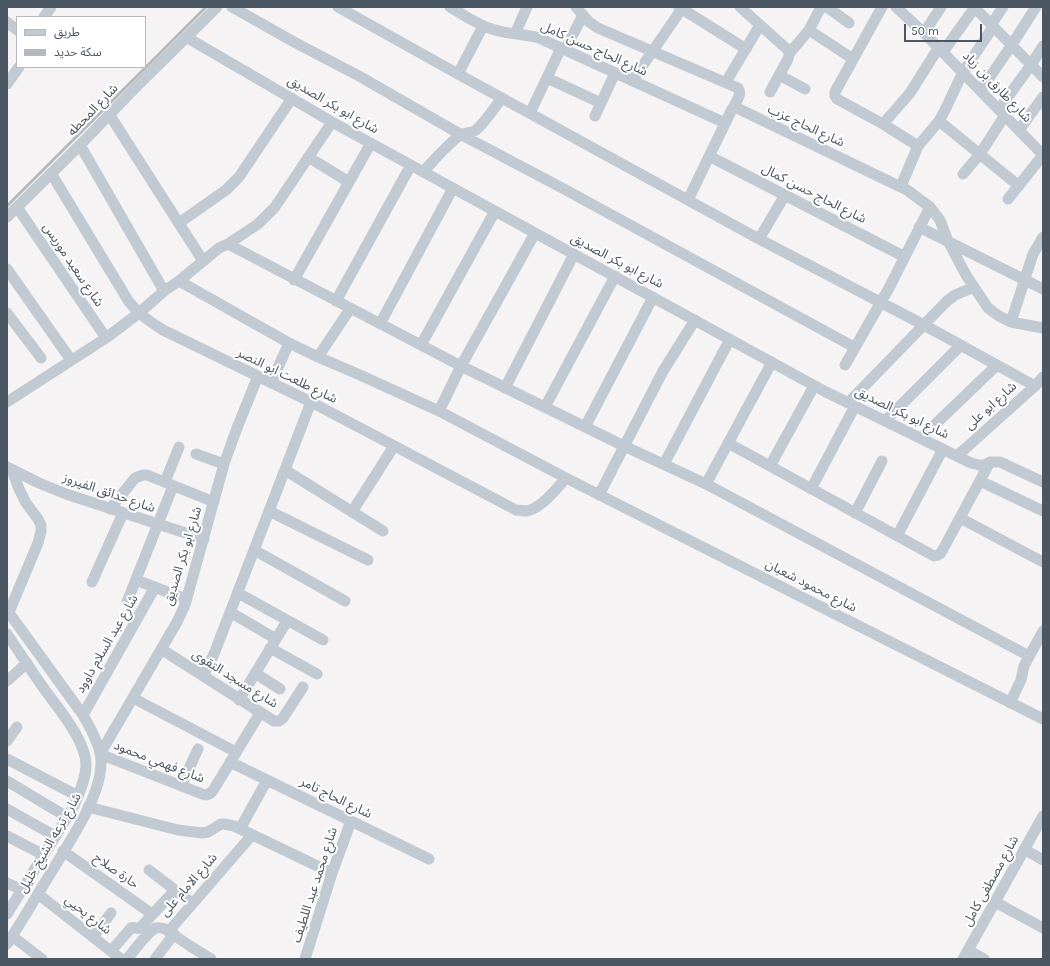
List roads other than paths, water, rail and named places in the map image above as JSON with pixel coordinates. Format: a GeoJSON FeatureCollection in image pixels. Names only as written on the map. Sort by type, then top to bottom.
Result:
{"type":"FeatureCollection","features":[{"type":"Feature","properties":{"kind":"street","name":"شارع المحطه"},"geometry":{"type":"LineString","coordinates":[[7,217],[217,7]]}},
{"type":"Feature","properties":{"kind":"street"},"geometry":{"type":"LineString","coordinates":[[232,7],[359,76],[460,134],[571,192],[854,347]]}},
{"type":"Feature","properties":{"kind":"street"},"geometry":{"type":"LineString","coordinates":[[338,7],[759,239],[881,302],[1035,386]]}},
{"type":"Feature","properties":{"kind":"street","name":"شارع الحاج حسن كامل"},"geometry":{"type":"LineString","coordinates":[[450,7],[493,30],[539,38],[725,123]]}},
{"type":"Feature","properties":{"kind":"street"},"geometry":{"type":"LineString","coordinates":[[515,34],[527,7]]}},
{"type":"Feature","properties":{"kind":"street"},"geometry":{"type":"LineString","coordinates":[[740,7],[751,11],[760,25],[788,50],[789,54]]}},
{"type":"Feature","properties":{"kind":"street"},"geometry":{"type":"LineString","coordinates":[[770,92],[789,54],[809,30],[821,7]]}},
{"type":"Feature","properties":{"kind":"street"},"geometry":{"type":"LineString","coordinates":[[827,7],[849,23]]}},
{"type":"Feature","properties":{"kind":"street"},"geometry":{"type":"LineString","coordinates":[[882,7],[834,95],[837,99],[883,124],[918,146]]}},
{"type":"Feature","properties":{"kind":"street"},"geometry":{"type":"LineString","coordinates":[[924,33],[941,7]]}},
{"type":"Feature","properties":{"kind":"street"},"geometry":{"type":"LineString","coordinates":[[883,124],[910,93],[975,7],[1043,78]]}},
{"type":"Feature","properties":{"kind":"street"},"geometry":{"type":"LineString","coordinates":[[901,186],[918,146],[939,121],[963,72],[1003,7]]}},
{"type":"Feature","properties":{"kind":"street"},"geometry":{"type":"LineString","coordinates":[[980,90],[1036,7]]}},
{"type":"Feature","properties":{"kind":"street"},"geometry":{"type":"LineString","coordinates":[[632,81],[681,8],[746,49]]}},
{"type":"Feature","properties":{"kind":"street","name":"شارع طارق بن زياد"},"geometry":{"type":"LineString","coordinates":[[902,9],[1019,130],[1042,151]]}},
{"type":"Feature","properties":{"kind":"street"},"geometry":{"type":"LineString","coordinates":[[530,113],[563,49],[580,11],[593,26],[738,88],[740,93],[736,106],[732,109],[688,200]]}},
{"type":"Feature","properties":{"kind":"street"},"geometry":{"type":"LineString","coordinates":[[7,22],[16,29]]}},
{"type":"Feature","properties":{"kind":"street"},"geometry":{"type":"LineString","coordinates":[[726,82],[760,25]]}},
{"type":"Feature","properties":{"kind":"street"},"geometry":{"type":"LineString","coordinates":[[458,74],[483,26]]}},
{"type":"Feature","properties":{"kind":"street"},"geometry":{"type":"LineString","coordinates":[[809,30],[853,59]]}},
{"type":"Feature","properties":{"kind":"street","name":"شارع ابو بكر الصديق"},"geometry":{"type":"LineString","coordinates":[[186,37],[332,122],[814,386],[971,463],[985,465],[990,462],[1000,462],[1043,482]]}},
{"type":"Feature","properties":{"kind":"street"},"geometry":{"type":"LineString","coordinates":[[963,174],[980,154],[1002,112],[1043,46]]}},
{"type":"Feature","properties":{"kind":"street"},"geometry":{"type":"LineString","coordinates":[[8,80],[18,68]]}},
{"type":"Feature","properties":{"kind":"street"},"geometry":{"type":"LineString","coordinates":[[595,116],[615,73]]}},
{"type":"Feature","properties":{"kind":"street"},"geometry":{"type":"LineString","coordinates":[[779,76],[805,89]]}},
{"type":"Feature","properties":{"kind":"street"},"geometry":{"type":"LineString","coordinates":[[547,78],[602,103]]}},
{"type":"Feature","properties":{"kind":"street"},"geometry":{"type":"LineString","coordinates":[[1019,130],[1043,97]]}},
{"type":"Feature","properties":{"kind":"street"},"geometry":{"type":"LineString","coordinates":[[179,223],[226,190],[239,177],[292,98]]}},
{"type":"Feature","properties":{"kind":"street"},"geometry":{"type":"LineString","coordinates":[[423,172],[460,134],[475,131],[502,98]]}},
{"type":"Feature","properties":{"kind":"street","name":"شارع الحاج عزب"},"geometry":{"type":"LineString","coordinates":[[736,106],[737,108],[901,186],[918,197],[930,207],[940,220],[948,241],[966,274],[988,308],[1011,322],[1043,328]]}},
{"type":"Feature","properties":{"kind":"street"},"geometry":{"type":"LineString","coordinates":[[109,114],[203,261]]}},
{"type":"Feature","properties":{"kind":"street"},"geometry":{"type":"LineString","coordinates":[[939,121],[1019,186]]}},
{"type":"Feature","properties":{"kind":"street"},"geometry":{"type":"LineString","coordinates":[[7,402],[106,338],[219,248],[228,244],[258,224],[275,207],[332,122]]}},
{"type":"Feature","properties":{"kind":"street"},"geometry":{"type":"LineString","coordinates":[[294,280],[371,143]]}},
{"type":"Feature","properties":{"kind":"street"},"geometry":{"type":"LineString","coordinates":[[80,145],[164,291]]}},
{"type":"Feature","properties":{"kind":"street"},"geometry":{"type":"LineString","coordinates":[[1008,199],[1019,186],[1042,151]]}},
{"type":"Feature","properties":{"kind":"street","name":"شارع الحاج حسن كمال"},"geometry":{"type":"LineString","coordinates":[[709,156],[905,257]]}},
{"type":"Feature","properties":{"kind":"street"},"geometry":{"type":"LineString","coordinates":[[308,157],[349,182]]}},
{"type":"Feature","properties":{"kind":"street"},"geometry":{"type":"LineString","coordinates":[[336,302],[412,165]]}},
{"type":"Feature","properties":{"kind":"street","name":"شارع طلعت ابو النصر"},"geometry":{"type":"LineString","coordinates":[[50,173],[129,302],[147,320],[163,330],[311,402],[516,510],[526,511],[535,508],[543,502],[566,478]]}},
{"type":"Feature","properties":{"kind":"street"},"geometry":{"type":"LineString","coordinates":[[380,324],[453,188]]}},
{"type":"Feature","properties":{"kind":"street"},"geometry":{"type":"LineString","coordinates":[[759,239],[785,195]]}},
{"type":"Feature","properties":{"kind":"street","name":"شارع سعيد موريس"},"geometry":{"type":"LineString","coordinates":[[17,207],[106,338]]}},
{"type":"Feature","properties":{"kind":"street"},"geometry":{"type":"LineString","coordinates":[[845,364],[881,302],[930,207]]}},
{"type":"Feature","properties":{"kind":"street"},"geometry":{"type":"LineString","coordinates":[[421,345],[495,211]]}},
{"type":"Feature","properties":{"kind":"street"},"geometry":{"type":"LineString","coordinates":[[919,227],[1043,288]]}},
{"type":"Feature","properties":{"kind":"street"},"geometry":{"type":"LineString","coordinates":[[439,411],[460,366],[534,233]]}},
{"type":"Feature","properties":{"kind":"street"},"geometry":{"type":"LineString","coordinates":[[1011,322],[1033,254],[1043,237]]}},
{"type":"Feature","properties":{"kind":"street"},"geometry":{"type":"LineString","coordinates":[[228,244],[460,366],[624,446],[706,484],[1029,656]]}},
{"type":"Feature","properties":{"kind":"street"},"geometry":{"type":"LineString","coordinates":[[505,388],[574,254]]}},
{"type":"Feature","properties":{"kind":"street"},"geometry":{"type":"LineString","coordinates":[[7,269],[72,360]]}},
{"type":"Feature","properties":{"kind":"street"},"geometry":{"type":"LineString","coordinates":[[545,407],[615,276]]}},
{"type":"Feature","properties":{"kind":"street","name":"شارع محمود شعبان"},"geometry":{"type":"LineString","coordinates":[[179,281],[289,342],[439,411],[599,495],[1043,719]]}},
{"type":"Feature","properties":{"kind":"street"},"geometry":{"type":"LineString","coordinates":[[811,489],[852,404],[924,325],[955,295],[974,287]]}},
{"type":"Feature","properties":{"kind":"street"},"geometry":{"type":"LineString","coordinates":[[585,427],[653,297]]}},
{"type":"Feature","properties":{"kind":"street"},"geometry":{"type":"LineString","coordinates":[[318,356],[350,309]]}},
{"type":"Feature","properties":{"kind":"street"},"geometry":{"type":"LineString","coordinates":[[7,313],[41,358]]}},
{"type":"Feature","properties":{"kind":"street"},"geometry":{"type":"LineString","coordinates":[[599,495],[663,371],[695,320]]}},
{"type":"Feature","properties":{"kind":"street"},"geometry":{"type":"LineString","coordinates":[[664,464],[730,339]]}},
{"type":"Feature","properties":{"kind":"street"},"geometry":{"type":"LineString","coordinates":[[271,382],[289,342]]}},
{"type":"Feature","properties":{"kind":"street"},"geometry":{"type":"LineString","coordinates":[[885,421],[961,345]]}},
{"type":"Feature","properties":{"kind":"street"},"geometry":{"type":"LineString","coordinates":[[706,484],[772,362]]}},
{"type":"Feature","properties":{"kind":"street"},"geometry":{"type":"LineString","coordinates":[[921,438],[997,365]]}},
{"type":"Feature","properties":{"kind":"street","name":"شارع ابو بكر الصديق"},"geometry":{"type":"LineString","coordinates":[[100,754],[177,622],[186,599],[204,539],[224,464],[258,376]]}},
{"type":"Feature","properties":{"kind":"street","name":"شارع ابو على"},"geometry":{"type":"LineString","coordinates":[[957,456],[1035,386],[1043,377]]}},
{"type":"Feature","properties":{"kind":"street"},"geometry":{"type":"LineString","coordinates":[[770,466],[814,386]]}},
{"type":"Feature","properties":{"kind":"street"},"geometry":{"type":"LineString","coordinates":[[203,676],[211,662],[311,402]]}},
{"type":"Feature","properties":{"kind":"street"},"geometry":{"type":"LineString","coordinates":[[728,443],[934,556],[941,553],[990,462]]}},
{"type":"Feature","properties":{"kind":"street"},"geometry":{"type":"LineString","coordinates":[[352,512],[394,446]]}},
{"type":"Feature","properties":{"kind":"street","name":"شارع عبد السلام داوود"},"geometry":{"type":"LineString","coordinates":[[127,602],[158,524],[179,447]]}},
{"type":"Feature","properties":{"kind":"street"},"geometry":{"type":"LineString","coordinates":[[897,536],[943,449]]}},
{"type":"Feature","properties":{"kind":"street"},"geometry":{"type":"LineString","coordinates":[[196,454],[224,464]]}},
{"type":"Feature","properties":{"kind":"street"},"geometry":{"type":"LineString","coordinates":[[855,513],[882,461]]}},
{"type":"Feature","properties":{"kind":"street"},"geometry":{"type":"LineString","coordinates":[[8,611],[38,543],[41,531],[41,525],[38,519],[26,503],[9,468]]}},
{"type":"Feature","properties":{"kind":"street","name":"شارع حدائق الفيروز"},"geometry":{"type":"LineString","coordinates":[[9,468],[66,494],[204,539]]}},
{"type":"Feature","properties":{"kind":"street"},"geometry":{"type":"LineString","coordinates":[[285,470],[383,531]]}},
{"type":"Feature","properties":{"kind":"street"},"geometry":{"type":"LineString","coordinates":[[110,509],[135,478],[147,475],[214,502]]}},
{"type":"Feature","properties":{"kind":"street"},"geometry":{"type":"LineString","coordinates":[[980,481],[1043,511]]}},
{"type":"Feature","properties":{"kind":"street"},"geometry":{"type":"LineString","coordinates":[[269,511],[368,560]]}},
{"type":"Feature","properties":{"kind":"street"},"geometry":{"type":"LineString","coordinates":[[92,582],[123,513]]}},
{"type":"Feature","properties":{"kind":"street"},"geometry":{"type":"LineString","coordinates":[[960,518],[1043,562]]}},
{"type":"Feature","properties":{"kind":"street"},"geometry":{"type":"LineString","coordinates":[[254,550],[344,601]]}},
{"type":"Feature","properties":{"kind":"street"},"geometry":{"type":"LineString","coordinates":[[136,580],[186,599]]}},
{"type":"Feature","properties":{"kind":"street","name":"شارع عبد السلام داوود"},"geometry":{"type":"LineString","coordinates":[[83,715],[155,587]]}},
{"type":"Feature","properties":{"kind":"street"},"geometry":{"type":"LineString","coordinates":[[238,593],[323,640]]}},
{"type":"Feature","properties":{"kind":"street","name":"شارع ترعه الشيخ خليل"},"geometry":{"type":"LineString","coordinates":[[8,611],[83,715],[93,734],[102,762],[99,779],[88,807],[10,940]]}},
{"type":"Feature","properties":{"kind":"street"},"geometry":{"type":"LineString","coordinates":[[230,612],[317,674]]}},
{"type":"Feature","properties":{"kind":"street"},"geometry":{"type":"LineString","coordinates":[[240,700],[287,620]]}},
{"type":"Feature","properties":{"kind":"street"},"geometry":{"type":"LineString","coordinates":[[1010,703],[1021,680],[1024,666],[1043,631]]}},
{"type":"Feature","properties":{"kind":"street","name":"شارع ترعه الشيخ خليل"},"geometry":{"type":"LineString","coordinates":[[7,634],[73,730],[84,753],[86,764],[85,776],[78,796],[67,817],[8,911]]}},
{"type":"Feature","properties":{"kind":"street","name":"شارع مسجد التقوى"},"geometry":{"type":"LineString","coordinates":[[161,649],[274,721],[282,720],[303,687]]}},
{"type":"Feature","properties":{"kind":"street"},"geometry":{"type":"LineString","coordinates":[[7,681],[27,663]]}},
{"type":"Feature","properties":{"kind":"street"},"geometry":{"type":"LineString","coordinates":[[255,673],[280,689]]}},
{"type":"Feature","properties":{"kind":"street","name":"شارع الحاج تامر"},"geometry":{"type":"LineString","coordinates":[[133,698],[233,757],[267,780],[429,859]]}},
{"type":"Feature","properties":{"kind":"street"},"geometry":{"type":"LineString","coordinates":[[233,757],[260,713]]}},
{"type":"Feature","properties":{"kind":"street"},"geometry":{"type":"LineString","coordinates":[[7,741],[17,727]]}},
{"type":"Feature","properties":{"kind":"street"},"geometry":{"type":"LineString","coordinates":[[180,786],[198,749]]}},
{"type":"Feature","properties":{"kind":"street","name":"شارع فهمي محمود"},"geometry":{"type":"LineString","coordinates":[[100,754],[180,786],[208,795],[214,789],[233,757]]}},
{"type":"Feature","properties":{"kind":"street"},"geometry":{"type":"LineString","coordinates":[[7,759],[78,796]]}},
{"type":"Feature","properties":{"kind":"street"},"geometry":{"type":"LineString","coordinates":[[240,829],[267,780]]}},
{"type":"Feature","properties":{"kind":"street"},"geometry":{"type":"LineString","coordinates":[[7,781],[67,817]]}},
{"type":"Feature","properties":{"kind":"street"},"geometry":{"type":"LineString","coordinates":[[88,807],[178,830],[196,833],[206,833],[221,824],[234,826],[332,873]]}},
{"type":"Feature","properties":{"kind":"street"},"geometry":{"type":"LineString","coordinates":[[7,809],[55,836]]}},
{"type":"Feature","properties":{"kind":"street","name":"شارع مصطفى كامل"},"geometry":{"type":"LineString","coordinates":[[966,955],[1043,816]]}},
{"type":"Feature","properties":{"kind":"street","name":"شارع محمد عبد اللطيف"},"geometry":{"type":"LineString","coordinates":[[305,959],[332,873],[351,821]]}},
{"type":"Feature","properties":{"kind":"street","name":"شارع الامام على"},"geometry":{"type":"LineString","coordinates":[[127,959],[154,929],[162,928],[171,932],[192,903],[252,835]]}},
{"type":"Feature","properties":{"kind":"street"},"geometry":{"type":"LineString","coordinates":[[7,836],[44,855]]}},
{"type":"Feature","properties":{"kind":"street"},"geometry":{"type":"LineString","coordinates":[[1024,849],[1043,860]]}},
{"type":"Feature","properties":{"kind":"street","name":"حارة صلاح"},"geometry":{"type":"LineString","coordinates":[[63,851],[152,914]]}},
{"type":"Feature","properties":{"kind":"street"},"geometry":{"type":"LineString","coordinates":[[148,870],[192,903]]}},
{"type":"Feature","properties":{"kind":"street"},"geometry":{"type":"LineString","coordinates":[[7,883],[22,890]]}},
{"type":"Feature","properties":{"kind":"street"},"geometry":{"type":"LineString","coordinates":[[111,951],[131,928],[139,928],[175,890]]}},
{"type":"Feature","properties":{"kind":"street","name":"شارع يحيي"},"geometry":{"type":"LineString","coordinates":[[38,894],[121,959]]}},
{"type":"Feature","properties":{"kind":"street"},"geometry":{"type":"LineString","coordinates":[[995,902],[1043,928]]}},
{"type":"Feature","properties":{"kind":"street"},"geometry":{"type":"LineString","coordinates":[[93,937],[111,913]]}},
{"type":"Feature","properties":{"kind":"street"},"geometry":{"type":"LineString","coordinates":[[155,959],[171,932],[211,959]]}},
{"type":"Feature","properties":{"kind":"street"},"geometry":{"type":"LineString","coordinates":[[10,940],[42,959]]}},
{"type":"Feature","properties":{"kind":"street"},"geometry":{"type":"LineString","coordinates":[[966,955],[984,959]]}},
{"type":"Feature","properties":{"kind":"railway"},"geometry":{"type":"LineString","coordinates":[[146,67],[206,7]]}},
{"type":"Feature","properties":{"kind":"railway"},"geometry":{"type":"LineString","coordinates":[[7,206],[145,68]]}}]}
